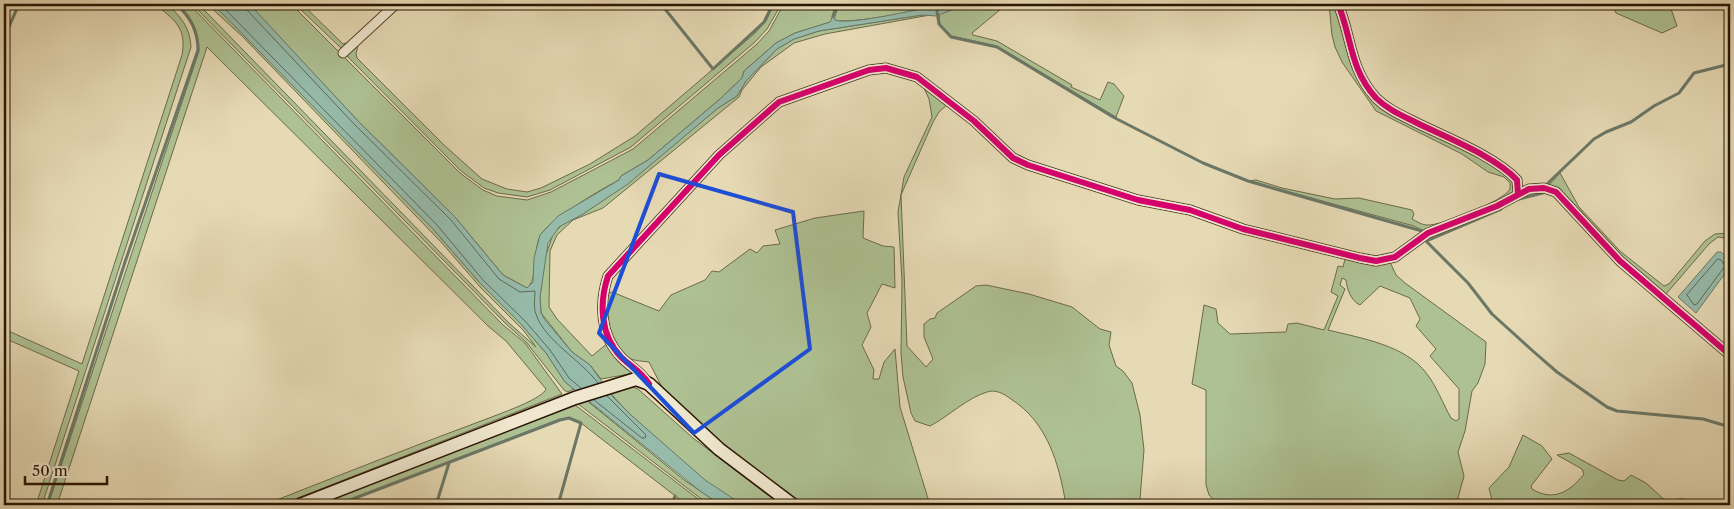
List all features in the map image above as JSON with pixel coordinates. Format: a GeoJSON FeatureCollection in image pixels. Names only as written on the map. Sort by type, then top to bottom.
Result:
{"type":"FeatureCollection","features":[{"type":"Feature","properties":{"kind":"main road"},"geometry":{"type":"LineString","coordinates":[[300,505],[575,398],[636,379],[649,384],[719,449],[793,505]]}},
{"type":"Feature","properties":{"kind":"street"},"geometry":{"type":"LineString","coordinates":[[342,53],[396,4]]}},
{"type":"Feature","properties":{"kind":"street"},"geometry":{"type":"LineString","coordinates":[[1338,4],[1350,51],[1358,71],[1376,98],[1390,110],[1470,149],[1511,174],[1517,180],[1518,194]]}},
{"type":"Feature","properties":{"kind":"street"},"geometry":{"type":"LineString","coordinates":[[649,384],[641,371],[619,355],[606,329],[602,302],[608,276],[718,155],[779,102],[869,70],[886,68],[917,77],[974,120],[1013,158],[1028,165],[1138,200],[1190,210],[1243,229],[1376,261],[1395,257],[1428,233],[1497,206],[1529,189],[1544,188],[1556,192],[1620,261],[1730,354]]}},
{"type":"Feature","properties":{"kind":"highlighted area"},"geometry":{"type":"Polygon","coordinates":[[[659,174],[793,212],[810,349],[694,433],[599,333],[659,174]]]}},
{"type":"Feature","properties":{"kind":"shaded area"},"geometry":{"type":"Polygon","coordinates":[[[155,4],[167,4],[180,18],[187,28],[191,47],[42,505],[36,505],[79,371],[4,338],[4,329],[82,364],[182,55],[183,37],[178,25],[155,4]]]}},
{"type":"Feature","properties":{"kind":"shaded area"},"geometry":{"type":"Polygon","coordinates":[[[178,4],[189,4],[503,325],[525,343],[562,394],[280,505],[264,505],[516,407],[532,400],[546,389],[506,341],[488,326],[207,47],[57,505],[48,505],[199,51],[198,37],[194,25],[178,4]]]}},
{"type":"Feature","properties":{"kind":"shaded area"},"geometry":{"type":"Polygon","coordinates":[[[192,4],[198,4],[509,323],[536,347],[523,330],[481,288],[441,242],[243,37],[207,4],[213,4],[234,24],[433,229],[480,283],[521,324],[546,353],[565,382],[574,389],[568,392],[564,390],[526,342],[505,323],[192,4]]]}},
{"type":"Feature","properties":{"kind":"shaded area"},"geometry":{"type":"Polygon","coordinates":[[[248,4],[291,4],[460,173],[483,190],[497,196],[527,200],[551,192],[633,149],[757,44],[769,31],[781,9],[788,6],[813,4],[844,6],[947,4],[889,16],[842,21],[834,20],[837,10],[834,9],[831,22],[795,33],[776,43],[744,71],[742,78],[720,99],[648,160],[621,176],[619,180],[576,205],[553,222],[540,236],[533,278],[527,288],[503,275],[455,217],[359,122],[248,4]]]}},
{"type":"Feature","properties":{"kind":"shaded area"},"geometry":{"type":"Polygon","coordinates":[[[295,4],[302,4],[343,44],[353,41],[343,50],[295,4]]]}},
{"type":"Feature","properties":{"kind":"shaded area"},"geometry":{"type":"Polygon","coordinates":[[[774,4],[788,4],[779,8],[767,29],[755,42],[631,147],[550,190],[527,197],[498,193],[484,188],[461,171],[346,55],[359,41],[357,58],[444,145],[482,179],[507,189],[527,192],[541,188],[590,164],[635,136],[754,34],[766,21],[774,4]]]}},
{"type":"Feature","properties":{"kind":"shaded area"},"geometry":{"type":"Polygon","coordinates":[[[967,4],[1007,4],[972,33],[973,35],[997,41],[1072,85],[1071,87],[1100,100],[1108,82],[1114,84],[1124,96],[1116,117],[997,46],[952,36],[940,24],[939,14],[967,4]]]}},
{"type":"Feature","properties":{"kind":"shaded area"},"geometry":{"type":"Polygon","coordinates":[[[1329,4],[1336,4],[1344,33],[1375,99],[1469,150],[1513,179],[1514,192],[1510,196],[1423,234],[1422,230],[1414,226],[1249,181],[1256,180],[1282,188],[1335,199],[1359,198],[1412,210],[1414,214],[1412,219],[1427,225],[1472,212],[1496,200],[1510,189],[1510,183],[1504,177],[1488,172],[1462,154],[1376,111],[1342,62],[1335,47],[1329,4]]]}},
{"type":"Feature","properties":{"kind":"shaded area"},"geometry":{"type":"Polygon","coordinates":[[[1611,4],[1632,4],[1634,7],[1657,4],[1670,6],[1677,26],[1662,33],[1616,13],[1611,4]]]}},
{"type":"Feature","properties":{"kind":"shaded area"},"geometry":{"type":"Polygon","coordinates":[[[930,15],[825,34],[794,43],[761,67],[742,90],[739,97],[603,208],[573,220],[557,235],[550,251],[549,307],[557,319],[592,356],[609,342],[638,376],[630,374],[601,379],[590,365],[572,352],[541,313],[540,297],[545,258],[553,234],[563,224],[583,214],[628,183],[718,108],[737,96],[746,81],[777,49],[794,39],[819,31],[930,15]]]}},
{"type":"Feature","properties":{"kind":"shaded area"},"geometry":{"type":"Polygon","coordinates":[[[922,84],[949,103],[939,112],[933,122],[901,195],[907,346],[926,367],[933,359],[924,337],[924,324],[930,319],[935,318],[937,313],[976,286],[986,285],[1029,294],[1072,307],[1100,329],[1111,332],[1109,345],[1116,366],[1123,371],[1132,383],[1140,415],[1144,450],[1140,499],[1144,504],[1150,505],[1066,505],[1060,475],[1043,432],[1024,409],[1000,392],[990,391],[980,395],[930,426],[915,421],[911,413],[903,377],[901,353],[902,281],[898,212],[904,177],[932,117],[929,99],[922,84]]]}},
{"type":"Feature","properties":{"kind":"shaded area"},"geometry":{"type":"Polygon","coordinates":[[[1560,173],[1579,207],[1620,251],[1664,286],[1669,284],[1705,241],[1715,234],[1730,233],[1730,239],[1718,237],[1709,244],[1666,294],[1636,271],[1547,187],[1560,173]]]}},
{"type":"Feature","properties":{"kind":"shaded area"},"geometry":{"type":"Polygon","coordinates":[[[864,211],[863,238],[883,246],[894,247],[895,288],[882,284],[867,313],[871,327],[862,345],[874,370],[873,379],[879,379],[884,362],[895,349],[900,407],[930,505],[799,505],[728,450],[664,391],[649,362],[637,361],[626,356],[615,343],[612,336],[607,309],[608,293],[612,292],[659,311],[671,295],[705,280],[712,271],[719,272],[750,249],[757,253],[763,246],[780,244],[775,230],[815,218],[864,211]]]}},
{"type":"Feature","properties":{"kind":"shaded area"},"geometry":{"type":"Polygon","coordinates":[[[1345,259],[1375,265],[1390,262],[1396,275],[1405,283],[1486,342],[1485,364],[1478,383],[1472,391],[1465,431],[1458,452],[1464,476],[1456,505],[1219,505],[1209,495],[1206,485],[1206,390],[1192,384],[1204,305],[1216,309],[1218,323],[1230,334],[1286,332],[1288,324],[1297,323],[1324,330],[1338,296],[1331,292],[1338,266],[1343,267],[1345,259]],[[1342,278],[1340,285],[1345,289],[1328,330],[1382,344],[1407,356],[1418,364],[1431,379],[1451,418],[1456,421],[1459,419],[1459,389],[1430,356],[1436,349],[1416,326],[1420,319],[1410,298],[1380,286],[1360,305],[1354,301],[1350,294],[1346,280],[1342,278]]]}},
{"type":"Feature","properties":{"kind":"shaded area"},"geometry":{"type":"Polygon","coordinates":[[[627,385],[638,389],[693,438],[781,505],[743,505],[732,500],[695,473],[633,417],[609,391],[627,385]]]}},
{"type":"Feature","properties":{"kind":"shaded area"},"geometry":{"type":"Polygon","coordinates":[[[585,399],[684,480],[721,505],[709,505],[577,403],[585,399]]]}},
{"type":"Feature","properties":{"kind":"shaded area"},"geometry":{"type":"Polygon","coordinates":[[[574,404],[706,505],[687,505],[581,423],[569,418],[560,419],[335,505],[314,505],[574,404]]]}},
{"type":"Feature","properties":{"kind":"shaded area"},"geometry":{"type":"Polygon","coordinates":[[[1523,435],[1542,446],[1552,459],[1531,486],[1532,489],[1540,493],[1554,495],[1561,493],[1573,486],[1584,474],[1582,469],[1557,455],[1569,453],[1618,480],[1624,481],[1631,475],[1646,483],[1668,503],[1674,504],[1678,499],[1684,499],[1696,505],[1493,505],[1489,488],[1509,467],[1523,435]]]}},
{"type":"Feature","properties":{"kind":"water"},"geometry":{"type":"Polygon","coordinates":[[[213,4],[248,4],[254,9],[359,122],[455,217],[503,275],[527,288],[533,282],[534,258],[540,235],[558,216],[619,180],[621,176],[648,160],[720,99],[742,78],[744,71],[776,43],[795,33],[830,22],[833,16],[835,20],[856,20],[947,4],[967,4],[936,16],[922,15],[819,31],[794,39],[777,49],[746,81],[737,96],[718,108],[628,184],[583,214],[559,227],[548,243],[540,297],[541,313],[545,320],[572,352],[590,365],[613,397],[632,416],[705,480],[743,505],[721,505],[700,491],[565,382],[546,353],[521,324],[480,283],[433,229],[213,4]]]}},
{"type":"Feature","properties":{"kind":"water"},"geometry":{"type":"Polygon","coordinates":[[[1717,252],[1721,252],[1729,260],[1729,268],[1696,313],[1678,297],[1717,252]]]}},
{"type":"Feature","properties":{"kind":"waterway"},"geometry":{"type":"LineString","coordinates":[[4,38],[19,4]]}},
{"type":"Feature","properties":{"kind":"waterway"},"geometry":{"type":"LineString","coordinates":[[47,505],[125,262],[198,50],[195,30],[176,4]]}},
{"type":"Feature","properties":{"kind":"waterway"},"geometry":{"type":"LineString","coordinates":[[661,4],[713,69],[764,22],[773,4]]}},
{"type":"Feature","properties":{"kind":"waterway"},"geometry":{"type":"LineString","coordinates":[[833,16],[836,9]]}},
{"type":"Feature","properties":{"kind":"waterway"},"geometry":{"type":"LineString","coordinates":[[937,11],[939,24],[951,37],[997,47],[1113,117],[1203,163],[1248,181],[1422,231]]}},
{"type":"Feature","properties":{"kind":"waterway"},"geometry":{"type":"LineString","coordinates":[[1548,183],[1594,139],[1631,122],[1654,106],[1679,93],[1694,73],[1730,64]]}},
{"type":"Feature","properties":{"kind":"waterway"},"geometry":{"type":"LineString","coordinates":[[1519,199],[1543,193]]}},
{"type":"Feature","properties":{"kind":"waterway"},"geometry":{"type":"LineString","coordinates":[[1501,209],[1426,241],[1468,283],[1492,314],[1557,372],[1607,407],[1617,411],[1703,419],[1730,427]]}},
{"type":"Feature","properties":{"kind":"waterway"},"geometry":{"type":"LineString","coordinates":[[337,505],[569,418],[581,423],[558,505]]}},
{"type":"Feature","properties":{"kind":"waterway"},"geometry":{"type":"LineString","coordinates":[[436,505],[449,463]]}},
{"type":"Feature","properties":{"kind":"waterway"},"geometry":{"type":"LineString","coordinates":[[672,505],[675,496]]}},
{"type":"Feature","properties":{"kind":"cycle path"},"geometry":{"type":"LineString","coordinates":[[1338,4],[1356,64],[1367,87],[1376,98],[1399,114],[1483,155],[1508,171],[1517,180],[1518,194]]}},
{"type":"Feature","properties":{"kind":"cycle path"},"geometry":{"type":"LineString","coordinates":[[649,384],[639,372],[621,357],[614,348],[605,329],[603,297],[608,276],[719,155],[779,102],[869,70],[886,68],[917,77],[974,121],[1013,158],[1028,165],[1138,200],[1190,210],[1243,229],[1376,261],[1395,257],[1428,233],[1497,206],[1529,189],[1544,188],[1556,192],[1620,261],[1730,355]]}}]}
